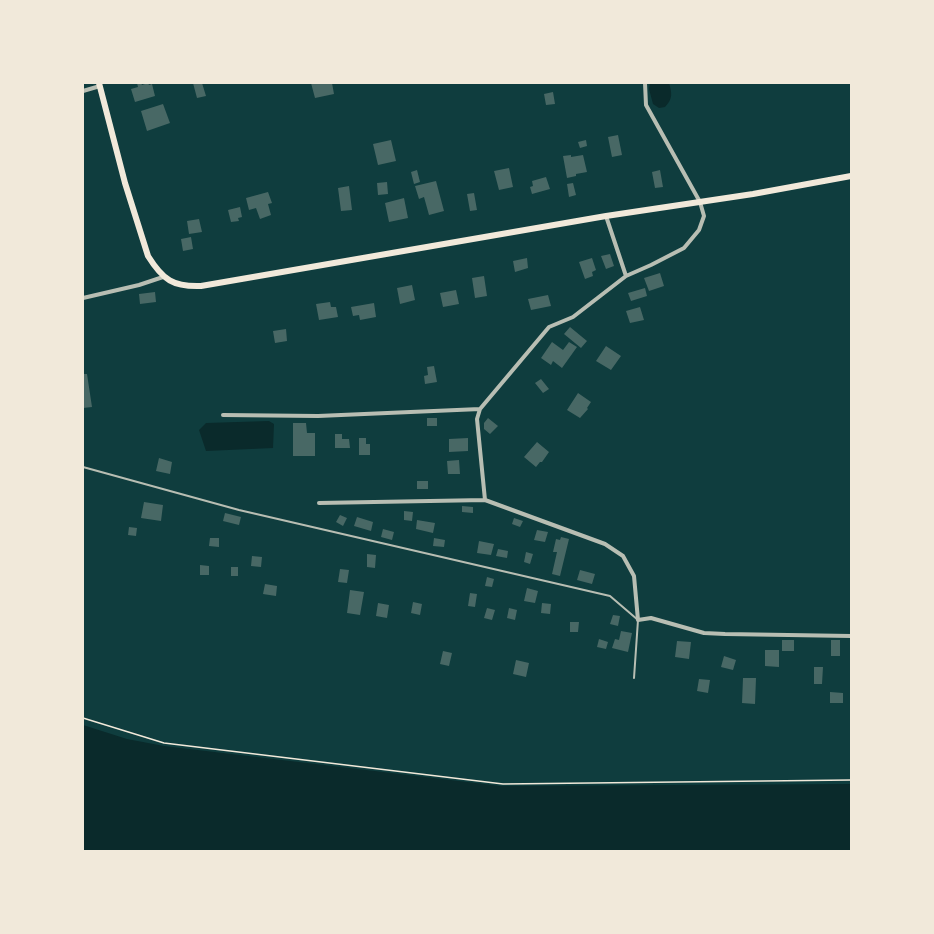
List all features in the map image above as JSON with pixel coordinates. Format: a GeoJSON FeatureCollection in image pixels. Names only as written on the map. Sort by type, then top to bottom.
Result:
{"type":"FeatureCollection","features":[{"type":"Feature","properties":{"kind":"main road"},"geometry":{"type":"LineString","coordinates":[[99,85],[125,183],[148,256],[163,277],[171,282],[186,287],[201,286],[606,216],[753,194],[851,176]]}},
{"type":"Feature","properties":{"kind":"street"},"geometry":{"type":"LineString","coordinates":[[485,500],[477,419],[480,409],[549,327],[573,317],[626,276],[684,248],[699,230],[704,216],[700,202],[646,105],[645,83]]}},
{"type":"Feature","properties":{"kind":"street"},"geometry":{"type":"LineString","coordinates":[[83,91],[99,85]]}},
{"type":"Feature","properties":{"kind":"street"},"geometry":{"type":"LineString","coordinates":[[606,216],[626,276]]}},
{"type":"Feature","properties":{"kind":"street"},"geometry":{"type":"LineString","coordinates":[[83,298],[139,285],[163,277]]}},
{"type":"Feature","properties":{"kind":"street"},"geometry":{"type":"LineString","coordinates":[[223,415],[318,416],[480,409]]}},
{"type":"Feature","properties":{"kind":"street"},"geometry":{"type":"LineString","coordinates":[[319,503],[485,500],[605,544],[623,556],[634,576],[638,620],[651,618],[704,633],[851,636]]}},
{"type":"Feature","properties":{"kind":"lane"},"geometry":{"type":"LineString","coordinates":[[83,467],[239,510],[610,596],[638,620],[634,678]]}},
{"type":"Feature","properties":{"kind":"path"},"geometry":{"type":"LineString","coordinates":[[83,718],[164,743],[503,784],[851,780]]}},
{"type":"Feature","properties":{"kind":"water"},"geometry":{"type":"Polygon","coordinates":[[[650,83],[669,83],[671,96],[665,107],[659,108],[653,104],[649,89],[650,83]]]}},
{"type":"Feature","properties":{"kind":"water"},"geometry":{"type":"Polygon","coordinates":[[[269,421],[274,424],[273,448],[206,451],[199,430],[206,423],[269,421]]]}},
{"type":"Feature","properties":{"kind":"water"},"geometry":{"type":"Polygon","coordinates":[[[83,725],[127,739],[164,746],[501,786],[851,784],[851,851],[83,851],[83,725]]]}},
{"type":"Feature","properties":{"kind":"building"},"geometry":{"type":"Polygon","coordinates":[[[137,83],[141,83],[142,85],[148,83],[149,85],[152,84],[155,96],[135,102],[131,89],[138,87],[137,83]]]}},
{"type":"Feature","properties":{"kind":"building"},"geometry":{"type":"Polygon","coordinates":[[[193,83],[202,83],[206,96],[197,98],[193,83]]]}},
{"type":"Feature","properties":{"kind":"building"},"geometry":{"type":"Polygon","coordinates":[[[311,83],[332,83],[334,94],[315,98],[311,83]]]}},
{"type":"Feature","properties":{"kind":"building"},"geometry":{"type":"Polygon","coordinates":[[[553,92],[555,104],[546,105],[544,94],[553,92]]]}},
{"type":"Feature","properties":{"kind":"building"},"geometry":{"type":"Polygon","coordinates":[[[163,104],[170,123],[147,131],[141,111],[163,104]]]}},
{"type":"Feature","properties":{"kind":"building"},"geometry":{"type":"Polygon","coordinates":[[[618,135],[622,155],[612,157],[608,137],[618,135]]]}},
{"type":"Feature","properties":{"kind":"building"},"geometry":{"type":"Polygon","coordinates":[[[391,140],[396,161],[378,165],[373,144],[391,140]]]}},
{"type":"Feature","properties":{"kind":"building"},"geometry":{"type":"Polygon","coordinates":[[[586,140],[587,146],[580,148],[578,142],[586,140]]]}},
{"type":"Feature","properties":{"kind":"building"},"geometry":{"type":"Polygon","coordinates":[[[571,155],[571,157],[583,155],[587,172],[576,174],[576,176],[567,178],[563,156],[571,155]]]}},
{"type":"Feature","properties":{"kind":"building"},"geometry":{"type":"Polygon","coordinates":[[[509,168],[513,187],[499,190],[494,171],[509,168]]]}},
{"type":"Feature","properties":{"kind":"building"},"geometry":{"type":"Polygon","coordinates":[[[417,170],[420,182],[414,184],[411,172],[417,170]]]}},
{"type":"Feature","properties":{"kind":"building"},"geometry":{"type":"Polygon","coordinates":[[[660,170],[663,187],[655,188],[652,172],[660,170]]]}},
{"type":"Feature","properties":{"kind":"building"},"geometry":{"type":"Polygon","coordinates":[[[546,177],[550,189],[532,194],[530,187],[533,186],[532,181],[546,177]]]}},
{"type":"Feature","properties":{"kind":"building"},"geometry":{"type":"Polygon","coordinates":[[[436,181],[444,211],[429,215],[424,197],[419,199],[415,186],[436,181]]]}},
{"type":"Feature","properties":{"kind":"building"},"geometry":{"type":"Polygon","coordinates":[[[387,182],[388,194],[378,195],[377,183],[387,182]]]}},
{"type":"Feature","properties":{"kind":"building"},"geometry":{"type":"Polygon","coordinates":[[[573,183],[576,195],[569,197],[567,184],[573,183]]]}},
{"type":"Feature","properties":{"kind":"building"},"geometry":{"type":"Polygon","coordinates":[[[349,186],[352,210],[341,211],[338,188],[349,186]]]}},
{"type":"Feature","properties":{"kind":"building"},"geometry":{"type":"Polygon","coordinates":[[[268,192],[272,203],[268,204],[271,215],[260,219],[256,208],[249,210],[246,198],[268,192]]]}},
{"type":"Feature","properties":{"kind":"building"},"geometry":{"type":"Polygon","coordinates":[[[474,193],[477,210],[470,211],[467,194],[474,193]]]}},
{"type":"Feature","properties":{"kind":"building"},"geometry":{"type":"Polygon","coordinates":[[[404,198],[408,218],[389,222],[385,203],[404,198]]]}},
{"type":"Feature","properties":{"kind":"building"},"geometry":{"type":"Polygon","coordinates":[[[240,207],[242,217],[238,218],[239,221],[231,222],[228,210],[240,207]]]}},
{"type":"Feature","properties":{"kind":"building"},"geometry":{"type":"Polygon","coordinates":[[[199,219],[202,232],[189,234],[187,221],[199,219]]]}},
{"type":"Feature","properties":{"kind":"building"},"geometry":{"type":"Polygon","coordinates":[[[191,237],[193,249],[183,251],[181,239],[191,237]]]}},
{"type":"Feature","properties":{"kind":"building"},"geometry":{"type":"Polygon","coordinates":[[[610,254],[614,266],[606,269],[601,256],[610,254]]]}},
{"type":"Feature","properties":{"kind":"building"},"geometry":{"type":"Polygon","coordinates":[[[527,258],[528,268],[515,272],[513,261],[527,258]]]}},
{"type":"Feature","properties":{"kind":"building"},"geometry":{"type":"Polygon","coordinates":[[[592,258],[596,270],[592,272],[593,276],[585,279],[579,262],[592,258]]]}},
{"type":"Feature","properties":{"kind":"building"},"geometry":{"type":"Polygon","coordinates":[[[660,273],[664,286],[649,291],[644,278],[660,273]]]}},
{"type":"Feature","properties":{"kind":"building"},"geometry":{"type":"Polygon","coordinates":[[[484,276],[487,296],[475,298],[472,278],[484,276]]]}},
{"type":"Feature","properties":{"kind":"building"},"geometry":{"type":"Polygon","coordinates":[[[412,285],[415,300],[400,304],[397,288],[412,285]]]}},
{"type":"Feature","properties":{"kind":"building"},"geometry":{"type":"Polygon","coordinates":[[[645,288],[647,296],[631,301],[628,293],[645,288]]]}},
{"type":"Feature","properties":{"kind":"building"},"geometry":{"type":"Polygon","coordinates":[[[456,290],[459,304],[443,307],[440,293],[456,290]]]}},
{"type":"Feature","properties":{"kind":"building"},"geometry":{"type":"Polygon","coordinates":[[[155,292],[156,302],[140,304],[139,294],[155,292]]]}},
{"type":"Feature","properties":{"kind":"building"},"geometry":{"type":"Polygon","coordinates":[[[548,295],[551,306],[531,310],[528,299],[548,295]]]}},
{"type":"Feature","properties":{"kind":"building"},"geometry":{"type":"Polygon","coordinates":[[[330,302],[331,307],[336,307],[338,317],[319,320],[316,304],[330,302]]]}},
{"type":"Feature","properties":{"kind":"building"},"geometry":{"type":"Polygon","coordinates":[[[374,303],[376,317],[360,320],[359,315],[353,316],[351,307],[374,303]]]}},
{"type":"Feature","properties":{"kind":"building"},"geometry":{"type":"Polygon","coordinates":[[[640,307],[644,320],[630,323],[626,311],[640,307]]]}},
{"type":"Feature","properties":{"kind":"building"},"geometry":{"type":"Polygon","coordinates":[[[570,327],[587,341],[581,348],[564,334],[570,327]]]}},
{"type":"Feature","properties":{"kind":"building"},"geometry":{"type":"Polygon","coordinates":[[[286,329],[287,341],[275,343],[273,331],[286,329]]]}},
{"type":"Feature","properties":{"kind":"building"},"geometry":{"type":"Polygon","coordinates":[[[552,342],[563,350],[569,342],[577,347],[562,368],[553,361],[551,365],[541,358],[552,342]]]}},
{"type":"Feature","properties":{"kind":"building"},"geometry":{"type":"Polygon","coordinates":[[[606,346],[621,356],[611,370],[596,361],[606,346]]]}},
{"type":"Feature","properties":{"kind":"building"},"geometry":{"type":"Polygon","coordinates":[[[434,366],[437,382],[425,384],[424,376],[428,375],[427,367],[434,366]]]}},
{"type":"Feature","properties":{"kind":"building"},"geometry":{"type":"Polygon","coordinates":[[[83,374],[87,374],[92,407],[83,408],[83,374]]]}},
{"type":"Feature","properties":{"kind":"building"},"geometry":{"type":"Polygon","coordinates":[[[541,379],[549,389],[543,393],[535,383],[541,379]]]}},
{"type":"Feature","properties":{"kind":"building"},"geometry":{"type":"Polygon","coordinates":[[[578,393],[591,402],[587,408],[588,409],[580,418],[567,410],[578,393]]]}},
{"type":"Feature","properties":{"kind":"building"},"geometry":{"type":"Polygon","coordinates":[[[427,418],[437,418],[437,426],[427,426],[427,418]]]}},
{"type":"Feature","properties":{"kind":"building"},"geometry":{"type":"Polygon","coordinates":[[[488,418],[498,426],[490,434],[484,429],[484,423],[488,418]]]}},
{"type":"Feature","properties":{"kind":"building"},"geometry":{"type":"Polygon","coordinates":[[[293,423],[306,423],[307,433],[315,433],[315,456],[293,456],[293,423]]]}},
{"type":"Feature","properties":{"kind":"building"},"geometry":{"type":"Polygon","coordinates":[[[335,434],[342,434],[342,439],[349,439],[350,448],[335,448],[335,434]]]}},
{"type":"Feature","properties":{"kind":"building"},"geometry":{"type":"Polygon","coordinates":[[[359,438],[366,438],[366,444],[370,444],[370,455],[359,455],[359,438]]]}},
{"type":"Feature","properties":{"kind":"building"},"geometry":{"type":"Polygon","coordinates":[[[468,438],[468,451],[449,452],[449,439],[468,438]]]}},
{"type":"Feature","properties":{"kind":"building"},"geometry":{"type":"Polygon","coordinates":[[[537,442],[549,452],[542,462],[540,462],[536,467],[524,457],[537,442]]]}},
{"type":"Feature","properties":{"kind":"building"},"geometry":{"type":"Polygon","coordinates":[[[159,458],[172,462],[170,474],[156,471],[159,458]]]}},
{"type":"Feature","properties":{"kind":"building"},"geometry":{"type":"Polygon","coordinates":[[[459,460],[460,474],[448,474],[447,461],[459,460]]]}},
{"type":"Feature","properties":{"kind":"building"},"geometry":{"type":"Polygon","coordinates":[[[417,481],[428,481],[428,489],[417,489],[417,481]]]}},
{"type":"Feature","properties":{"kind":"building"},"geometry":{"type":"Polygon","coordinates":[[[144,502],[163,505],[161,521],[141,518],[144,502]]]}},
{"type":"Feature","properties":{"kind":"building"},"geometry":{"type":"Polygon","coordinates":[[[462,506],[473,507],[473,513],[462,512],[462,506]]]}},
{"type":"Feature","properties":{"kind":"building"},"geometry":{"type":"Polygon","coordinates":[[[404,511],[413,512],[412,521],[404,520],[404,511]]]}},
{"type":"Feature","properties":{"kind":"building"},"geometry":{"type":"Polygon","coordinates":[[[225,513],[241,517],[239,525],[223,521],[225,513]]]}},
{"type":"Feature","properties":{"kind":"building"},"geometry":{"type":"Polygon","coordinates":[[[340,515],[347,518],[343,526],[336,522],[340,515]]]}},
{"type":"Feature","properties":{"kind":"building"},"geometry":{"type":"Polygon","coordinates":[[[357,517],[373,522],[371,531],[354,526],[357,517]]]}},
{"type":"Feature","properties":{"kind":"building"},"geometry":{"type":"Polygon","coordinates":[[[514,518],[523,521],[520,527],[512,524],[514,518]]]}},
{"type":"Feature","properties":{"kind":"building"},"geometry":{"type":"Polygon","coordinates":[[[417,520],[435,523],[433,533],[416,529],[417,520]]]}},
{"type":"Feature","properties":{"kind":"building"},"geometry":{"type":"Polygon","coordinates":[[[129,527],[137,528],[136,536],[128,535],[129,527]]]}},
{"type":"Feature","properties":{"kind":"building"},"geometry":{"type":"Polygon","coordinates":[[[383,529],[394,532],[392,540],[381,537],[383,529]]]}},
{"type":"Feature","properties":{"kind":"building"},"geometry":{"type":"Polygon","coordinates":[[[537,530],[548,532],[545,542],[534,540],[537,530]]]}},
{"type":"Feature","properties":{"kind":"building"},"geometry":{"type":"Polygon","coordinates":[[[561,537],[569,539],[560,576],[552,574],[557,552],[553,552],[556,539],[560,540],[561,537]]]}},
{"type":"Feature","properties":{"kind":"building"},"geometry":{"type":"Polygon","coordinates":[[[210,538],[219,538],[219,547],[209,546],[210,538]]]}},
{"type":"Feature","properties":{"kind":"building"},"geometry":{"type":"Polygon","coordinates":[[[434,538],[445,540],[444,547],[433,546],[434,538]]]}},
{"type":"Feature","properties":{"kind":"building"},"geometry":{"type":"Polygon","coordinates":[[[479,541],[494,544],[491,555],[477,553],[479,541]]]}},
{"type":"Feature","properties":{"kind":"building"},"geometry":{"type":"Polygon","coordinates":[[[498,549],[508,551],[507,558],[496,556],[498,549]]]}},
{"type":"Feature","properties":{"kind":"building"},"geometry":{"type":"Polygon","coordinates":[[[526,552],[533,554],[530,564],[524,562],[526,552]]]}},
{"type":"Feature","properties":{"kind":"building"},"geometry":{"type":"Polygon","coordinates":[[[367,554],[376,555],[375,568],[367,567],[367,554]]]}},
{"type":"Feature","properties":{"kind":"building"},"geometry":{"type":"Polygon","coordinates":[[[252,556],[262,557],[261,567],[251,566],[252,556]]]}},
{"type":"Feature","properties":{"kind":"building"},"geometry":{"type":"Polygon","coordinates":[[[200,565],[209,566],[209,575],[200,575],[200,565]]]}},
{"type":"Feature","properties":{"kind":"building"},"geometry":{"type":"Polygon","coordinates":[[[231,567],[238,567],[238,576],[231,576],[231,567]]]}},
{"type":"Feature","properties":{"kind":"building"},"geometry":{"type":"Polygon","coordinates":[[[340,569],[349,570],[347,583],[338,582],[340,569]]]}},
{"type":"Feature","properties":{"kind":"building"},"geometry":{"type":"Polygon","coordinates":[[[580,570],[595,574],[592,584],[577,580],[580,570]]]}},
{"type":"Feature","properties":{"kind":"building"},"geometry":{"type":"Polygon","coordinates":[[[487,577],[494,579],[492,587],[485,586],[487,577]]]}},
{"type":"Feature","properties":{"kind":"building"},"geometry":{"type":"Polygon","coordinates":[[[265,584],[277,586],[276,596],[263,594],[265,584]]]}},
{"type":"Feature","properties":{"kind":"building"},"geometry":{"type":"Polygon","coordinates":[[[527,588],[538,591],[535,603],[524,601],[527,588]]]}},
{"type":"Feature","properties":{"kind":"building"},"geometry":{"type":"Polygon","coordinates":[[[350,590],[364,592],[360,615],[347,613],[350,590]]]}},
{"type":"Feature","properties":{"kind":"building"},"geometry":{"type":"Polygon","coordinates":[[[470,593],[477,594],[475,607],[468,606],[470,593]]]}},
{"type":"Feature","properties":{"kind":"building"},"geometry":{"type":"Polygon","coordinates":[[[413,602],[422,604],[420,615],[411,613],[413,602]]]}},
{"type":"Feature","properties":{"kind":"building"},"geometry":{"type":"Polygon","coordinates":[[[378,603],[389,605],[387,618],[376,616],[378,603]]]}},
{"type":"Feature","properties":{"kind":"building"},"geometry":{"type":"Polygon","coordinates":[[[542,603],[551,604],[550,614],[541,613],[542,603]]]}},
{"type":"Feature","properties":{"kind":"building"},"geometry":{"type":"Polygon","coordinates":[[[487,608],[495,610],[492,620],[484,618],[487,608]]]}},
{"type":"Feature","properties":{"kind":"building"},"geometry":{"type":"Polygon","coordinates":[[[509,608],[517,610],[515,620],[507,618],[509,608]]]}},
{"type":"Feature","properties":{"kind":"building"},"geometry":{"type":"Polygon","coordinates":[[[613,615],[620,616],[618,626],[610,624],[613,615]]]}},
{"type":"Feature","properties":{"kind":"building"},"geometry":{"type":"Polygon","coordinates":[[[570,622],[579,622],[578,632],[570,632],[570,622]]]}},
{"type":"Feature","properties":{"kind":"building"},"geometry":{"type":"Polygon","coordinates":[[[621,631],[632,633],[628,652],[612,648],[615,639],[619,640],[621,631]]]}},
{"type":"Feature","properties":{"kind":"building"},"geometry":{"type":"Polygon","coordinates":[[[599,639],[608,642],[606,649],[597,647],[599,639]]]}},
{"type":"Feature","properties":{"kind":"building"},"geometry":{"type":"Polygon","coordinates":[[[782,640],[794,640],[794,651],[782,651],[782,640]]]}},
{"type":"Feature","properties":{"kind":"building"},"geometry":{"type":"Polygon","coordinates":[[[831,640],[840,640],[840,656],[831,656],[831,640]]]}},
{"type":"Feature","properties":{"kind":"building"},"geometry":{"type":"Polygon","coordinates":[[[677,641],[691,642],[689,659],[675,657],[677,641]]]}},
{"type":"Feature","properties":{"kind":"building"},"geometry":{"type":"Polygon","coordinates":[[[765,650],[779,650],[779,667],[765,666],[765,650]]]}},
{"type":"Feature","properties":{"kind":"building"},"geometry":{"type":"Polygon","coordinates":[[[443,651],[452,653],[449,666],[440,664],[443,651]]]}},
{"type":"Feature","properties":{"kind":"building"},"geometry":{"type":"Polygon","coordinates":[[[724,656],[736,660],[733,670],[721,667],[724,656]]]}},
{"type":"Feature","properties":{"kind":"building"},"geometry":{"type":"Polygon","coordinates":[[[516,660],[529,663],[526,677],[513,674],[516,660]]]}},
{"type":"Feature","properties":{"kind":"building"},"geometry":{"type":"Polygon","coordinates":[[[814,667],[823,667],[822,684],[814,684],[814,667]]]}},
{"type":"Feature","properties":{"kind":"building"},"geometry":{"type":"Polygon","coordinates":[[[743,678],[756,678],[755,704],[742,703],[743,678]]]}},
{"type":"Feature","properties":{"kind":"building"},"geometry":{"type":"Polygon","coordinates":[[[699,679],[710,680],[708,693],[697,691],[699,679]]]}},
{"type":"Feature","properties":{"kind":"building"},"geometry":{"type":"Polygon","coordinates":[[[830,692],[843,693],[843,703],[830,703],[830,692]]]}}]}
